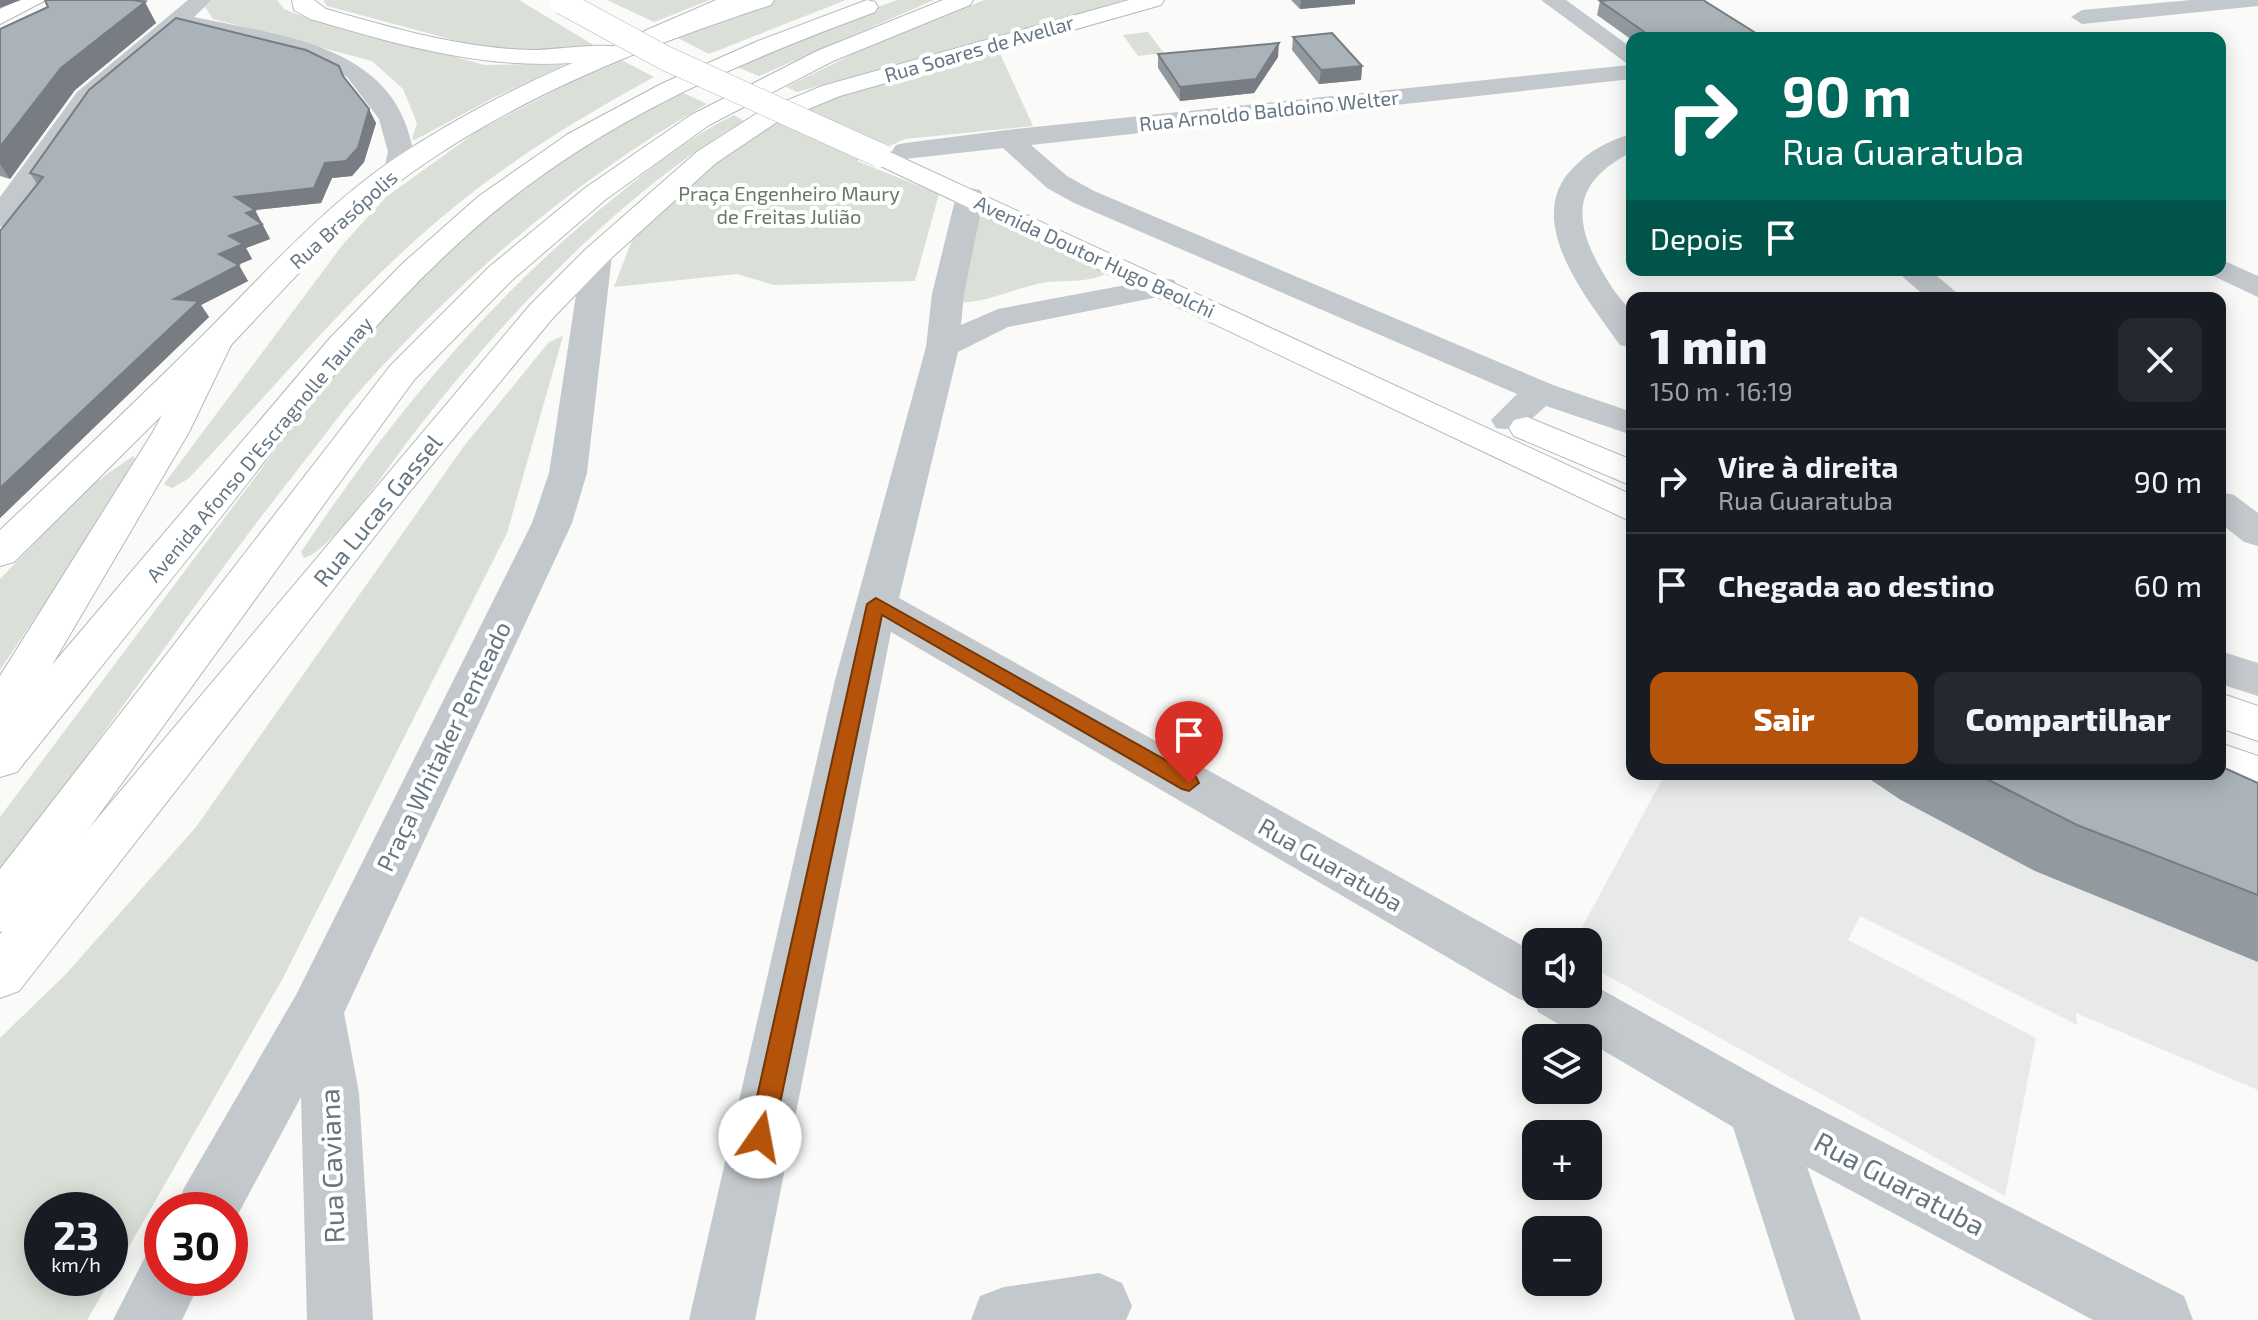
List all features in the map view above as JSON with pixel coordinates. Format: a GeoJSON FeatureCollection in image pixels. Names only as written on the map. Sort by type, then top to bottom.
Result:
{"type":"FeatureCollection","features":[{"type":"Feature","properties":{"kind":"main road"},"geometry":{"type":"LineString","coordinates":[[0,17],[35,0]]}},
{"type":"Feature","properties":{"kind":"main road"},"geometry":{"type":"LineString","coordinates":[[303,0],[302,5],[307,10],[318,14],[474,56],[548,60],[614,51]]}},
{"type":"Feature","properties":{"kind":"main road"},"geometry":{"type":"LineString","coordinates":[[648,38],[734,0]]}},
{"type":"Feature","properties":{"kind":"main road","name":"Rua Brasópolis"},"geometry":{"type":"LineString","coordinates":[[0,553],[215,343],[311,244],[398,169],[471,121],[614,51],[763,0]]}},
{"type":"Feature","properties":{"kind":"main road","name":"Avenida Afonso D'Escragnolle Taunay"},"geometry":{"type":"LineString","coordinates":[[0,759],[316,374],[408,274],[451,235],[553,156],[636,104],[724,61],[889,0]]}},
{"type":"Feature","properties":{"kind":"main road"},"geometry":{"type":"LineString","coordinates":[[0,909],[402,373],[512,264],[595,194],[700,120],[825,56],[962,0]]}},
{"type":"Feature","properties":{"kind":"main road","name":"Rua Soares de Avellar"},"geometry":{"type":"LineString","coordinates":[[805,100],[1153,0]]}},
{"type":"Feature","properties":{"kind":"main road","name":"Avenida Doutor Hugo Beolchi"},"geometry":{"type":"LineString","coordinates":[[568,1],[678,64],[893,150],[1327,336],[1626,471]]}},
{"type":"Feature","properties":{"kind":"main road"},"geometry":{"type":"LineString","coordinates":[[0,40],[57,12]]}},
{"type":"Feature","properties":{"kind":"main road","name":"Rua Lucas Gassel"},"geometry":{"type":"LineString","coordinates":[[0,974],[541,312],[597,255],[707,157],[741,132],[805,100]]}},
{"type":"Feature","properties":{"kind":"main road","name":"Avenida Doutor Hugo Beolchi"},"geometry":{"type":"LineString","coordinates":[[893,150],[970,196],[1626,507]]}},
{"type":"Feature","properties":{"kind":"main road"},"geometry":{"type":"LineString","coordinates":[[1163,287],[1209,289],[1327,336]]}},
{"type":"Feature","properties":{"kind":"main road"},"geometry":{"type":"LineString","coordinates":[[0,714],[171,432],[215,343]]}},
{"type":"Feature","properties":{"kind":"main road"},"geometry":{"type":"LineString","coordinates":[[2226,712],[2258,724]]}},
{"type":"Feature","properties":{"kind":"street"},"geometry":{"type":"LineString","coordinates":[[0,218],[57,133],[86,97],[201,0]]}},
{"type":"Feature","properties":{"kind":"street"},"geometry":{"type":"LineString","coordinates":[[2082,17],[2258,0]]}},
{"type":"Feature","properties":{"kind":"street"},"geometry":{"type":"LineString","coordinates":[[1557,4],[1593,5]]}},
{"type":"Feature","properties":{"kind":"street"},"geometry":{"type":"LineString","coordinates":[[1557,4],[1626,55]]}},
{"type":"Feature","properties":{"kind":"street"},"geometry":{"type":"LineString","coordinates":[[2062,6],[2108,32]]}},
{"type":"Feature","properties":{"kind":"street"},"geometry":{"type":"LineString","coordinates":[[177,20],[304,48],[355,72],[392,118],[401,152],[398,169]]}},
{"type":"Feature","properties":{"kind":"street","name":"Rua Arnoldo Baldoino Welter"},"geometry":{"type":"LineString","coordinates":[[893,150],[1626,73]]}},
{"type":"Feature","properties":{"kind":"street"},"geometry":{"type":"LineString","coordinates":[[1007,138],[1057,182],[1084,197],[1541,392],[1626,422]]}},
{"type":"Feature","properties":{"kind":"street"},"geometry":{"type":"LineString","coordinates":[[1626,145],[1594,163],[1571,184],[1567,208],[1570,242],[1595,288],[1626,330]]}},
{"type":"Feature","properties":{"kind":"street"},"geometry":{"type":"LineString","coordinates":[[722,1320],[876,604],[943,347],[948,294],[970,196]]}},
{"type":"Feature","properties":{"kind":"street","name":"Praça Whitaker Penteado"},"geometry":{"type":"LineString","coordinates":[[216,1192],[316,1013],[552,523],[568,473],[597,255]]}},
{"type":"Feature","properties":{"kind":"street"},"geometry":{"type":"LineString","coordinates":[[2226,271],[2258,288]]}},
{"type":"Feature","properties":{"kind":"street"},"geometry":{"type":"LineString","coordinates":[[1918,276],[1939,292]]}},
{"type":"Feature","properties":{"kind":"street"},"geometry":{"type":"LineString","coordinates":[[943,347],[998,319],[1163,287]]}},
{"type":"Feature","properties":{"kind":"street"},"geometry":{"type":"LineString","coordinates":[[1509,420],[1541,392]]}},
{"type":"Feature","properties":{"kind":"street"},"geometry":{"type":"LineString","coordinates":[[2226,509],[2258,533]]}},
{"type":"Feature","properties":{"kind":"street","name":"Rua Guaratuba"},"geometry":{"type":"LineString","coordinates":[[876,604],[1522,973]]}},
{"type":"Feature","properties":{"kind":"street"},"geometry":{"type":"LineString","coordinates":[[2226,669],[2258,680]]}},
{"type":"Feature","properties":{"kind":"street","name":"Rua Guaratuba"},"geometry":{"type":"LineString","coordinates":[[1582,1008],[1757,1108],[2160,1320]]}},
{"type":"Feature","properties":{"kind":"street","name":"Rua Caviana"},"geometry":{"type":"LineString","coordinates":[[316,1013],[330,1093],[331,1183],[340,1320]]}},
{"type":"Feature","properties":{"kind":"street"},"geometry":{"type":"LineString","coordinates":[[1757,1108],[1828,1320]]}},
{"type":"Feature","properties":{"kind":"street"},"geometry":{"type":"LineString","coordinates":[[146,1320],[159,1296]]}},
{"type":"Feature","properties":{"kind":"street"},"geometry":{"type":"LineString","coordinates":[[1004,1320],[1099,1306]]}},
{"type":"Feature","properties":{"kind":"shaded area"},"geometry":{"type":"Polygon","coordinates":[[[1662,780],[2189,780],[2258,803],[2258,1090],[2076,1013],[2077,1025],[1860,916],[1848,940],[2036,1038],[2005,1196],[1602,973],[1602,928],[1582,928],[1662,780]]]}},
{"type":"Feature","properties":{"kind":"green space"},"geometry":{"type":"Polygon","coordinates":[[[213,0],[277,0],[284,9],[299,15],[485,65],[568,63],[491,99],[415,140],[412,139],[417,123],[403,89],[372,61],[213,19],[205,7],[213,0]]]}},
{"type":"Feature","properties":{"kind":"green space"},"geometry":{"type":"Polygon","coordinates":[[[323,0],[519,0],[600,49],[487,49],[327,6],[323,0]]]}},
{"type":"Feature","properties":{"kind":"green space"},"geometry":{"type":"Polygon","coordinates":[[[607,0],[710,0],[654,22],[607,0]]]}},
{"type":"Feature","properties":{"kind":"green space"},"geometry":{"type":"Polygon","coordinates":[[[771,0],[846,0],[709,54],[674,36],[771,0]]]}},
{"type":"Feature","properties":{"kind":"green space"},"geometry":{"type":"Polygon","coordinates":[[[897,0],[934,0],[759,76],[727,63],[897,0]]]}},
{"type":"Feature","properties":{"kind":"green space"},"geometry":{"type":"Polygon","coordinates":[[[984,0],[1126,0],[797,92],[786,87],[855,53],[984,0]]]}},
{"type":"Feature","properties":{"kind":"green space"},"geometry":{"type":"Polygon","coordinates":[[[1148,32],[1164,53],[1138,56],[1123,35],[1148,32]]]}},
{"type":"Feature","properties":{"kind":"green space","name":"Praça Engenheiro Maury de Freitas Julião"},"geometry":{"type":"Polygon","coordinates":[[[997,47],[1033,126],[905,139],[857,161],[939,194],[915,281],[774,285],[737,274],[614,287],[636,230],[757,128],[807,104],[997,47]]]}},
{"type":"Feature","properties":{"kind":"green space"},"geometry":{"type":"Polygon","coordinates":[[[618,58],[654,77],[544,142],[442,217],[342,311],[188,479],[172,488],[164,484],[344,243],[386,197],[479,130],[618,58]]]}},
{"type":"Feature","properties":{"kind":"green space"},"geometry":{"type":"Polygon","coordinates":[[[677,90],[707,104],[616,161],[530,226],[450,297],[345,408],[0,871],[0,817],[338,367],[435,264],[515,194],[565,158],[677,90]]]}},
{"type":"Feature","properties":{"kind":"green space"},"geometry":{"type":"Polygon","coordinates":[[[734,115],[744,121],[652,184],[607,222],[522,306],[445,394],[345,524],[316,552],[304,558],[301,552],[370,455],[406,408],[484,319],[568,236],[614,198],[687,143],[734,115]]]}},
{"type":"Feature","properties":{"kind":"green space"},"geometry":{"type":"Polygon","coordinates":[[[988,216],[1108,272],[1087,279],[1048,282],[980,300],[957,302],[978,217],[988,216]]]}},
{"type":"Feature","properties":{"kind":"green space"},"geometry":{"type":"Polygon","coordinates":[[[563,336],[507,533],[283,978],[160,1192],[144,1192],[144,1221],[128,1248],[128,1192],[24,1192],[24,1296],[101,1296],[87,1320],[0,1320],[0,1038],[66,974],[196,827],[464,446],[549,342],[563,336]]]}},
{"type":"Feature","properties":{"kind":"green space"},"geometry":{"type":"Polygon","coordinates":[[[133,456],[137,461],[126,482],[0,670],[0,579],[89,487],[133,456]]]}},
{"type":"Feature","properties":{"kind":"building"},"geometry":{"type":"Polygon","coordinates":[[[45,0],[145,2],[61,68],[0,147],[0,29],[48,7],[45,0]]]}},
{"type":"Feature","properties":{"kind":"building"},"geometry":{"type":"Polygon","coordinates":[[[1703,0],[1754,32],[1644,32],[1600,1],[1703,0]]]}},
{"type":"Feature","properties":{"kind":"building"},"geometry":{"type":"Polygon","coordinates":[[[176,18],[306,50],[339,66],[343,76],[369,109],[358,148],[346,161],[325,163],[314,188],[235,197],[255,210],[246,213],[262,224],[229,236],[243,244],[219,254],[239,265],[174,299],[199,301],[0,488],[0,231],[43,177],[30,173],[89,90],[176,18]]]}},
{"type":"Feature","properties":{"kind":"building"},"geometry":{"type":"Polygon","coordinates":[[[1332,33],[1362,66],[1321,70],[1293,37],[1332,33]]]}},
{"type":"Feature","properties":{"kind":"building"},"geometry":{"type":"Polygon","coordinates":[[[1279,43],[1256,79],[1180,87],[1158,54],[1279,43]]]}},
{"type":"Feature","properties":{"kind":"building"},"geometry":{"type":"Polygon","coordinates":[[[2226,769],[2258,783],[2258,895],[2077,825],[1989,780],[2226,780],[2226,769]]]}},
{"type":"Feature","properties":{"kind":"railway"},"geometry":{"type":"LineString","coordinates":[[555,3],[646,55],[878,159]]}},
{"type":"Feature","properties":{"kind":"route"},"geometry":{"type":"LineString","coordinates":[[760,1137],[850,711],[876,604],[1189,783]]}}]}
